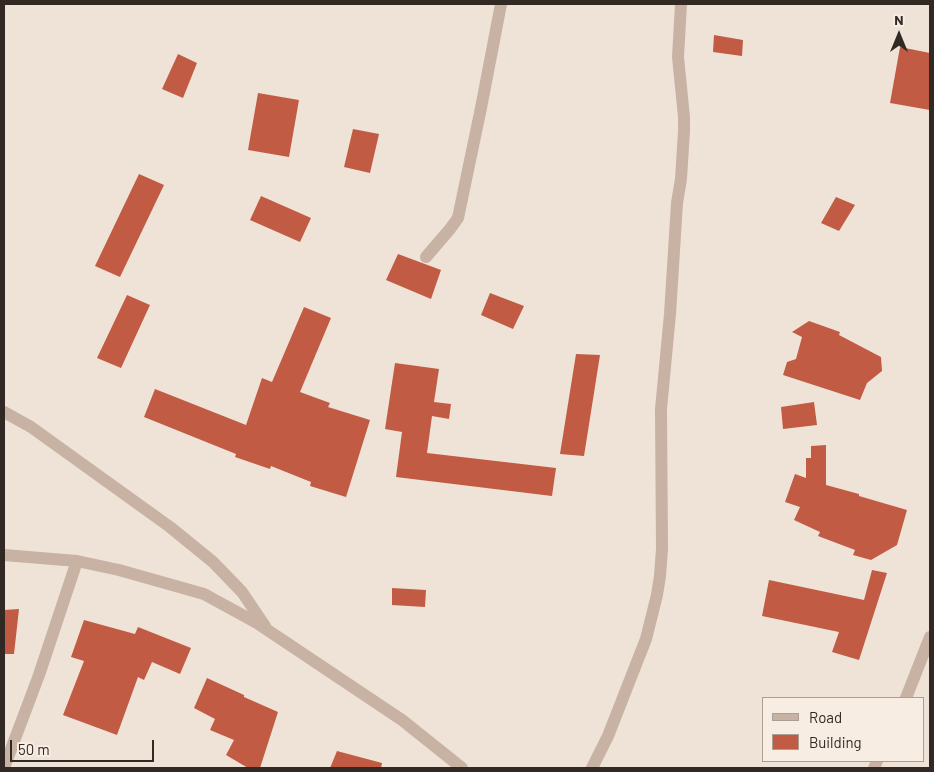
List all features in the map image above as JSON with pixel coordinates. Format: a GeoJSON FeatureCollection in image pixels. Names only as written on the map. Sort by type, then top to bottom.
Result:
{"type":"FeatureCollection","features":[{"type":"Feature","properties":{"kind":"street"},"geometry":{"type":"LineString","coordinates":[[426,257],[458,218],[482,108],[501,4]]}},
{"type":"Feature","properties":{"kind":"street"},"geometry":{"type":"LineString","coordinates":[[592,768],[608,736],[646,638],[660,576],[662,549],[661,409],[684,131],[678,57],[681,4]]}},
{"type":"Feature","properties":{"kind":"street"},"geometry":{"type":"LineString","coordinates":[[4,412],[31,427],[147,510],[213,562],[242,592],[268,630]]}},
{"type":"Feature","properties":{"kind":"street"},"geometry":{"type":"LineString","coordinates":[[4,555],[77,561],[119,570],[204,594],[268,630],[402,720],[462,768]]}},
{"type":"Feature","properties":{"kind":"street"},"geometry":{"type":"LineString","coordinates":[[4,768],[39,674],[77,561]]}},
{"type":"Feature","properties":{"kind":"street"},"geometry":{"type":"LineString","coordinates":[[906,697],[930,637]]}},
{"type":"Feature","properties":{"kind":"building"},"geometry":{"type":"Polygon","coordinates":[[[714,35],[743,40],[742,56],[713,52],[714,35]]]}},
{"type":"Feature","properties":{"kind":"building"},"geometry":{"type":"Polygon","coordinates":[[[900,47],[930,53],[930,110],[890,103],[900,47]]]}},
{"type":"Feature","properties":{"kind":"building"},"geometry":{"type":"Polygon","coordinates":[[[178,54],[197,63],[183,98],[162,89],[178,54]]]}},
{"type":"Feature","properties":{"kind":"building"},"geometry":{"type":"Polygon","coordinates":[[[258,93],[299,100],[289,157],[248,150],[258,93]]]}},
{"type":"Feature","properties":{"kind":"building"},"geometry":{"type":"Polygon","coordinates":[[[353,129],[379,134],[370,173],[344,167],[353,129]]]}},
{"type":"Feature","properties":{"kind":"building"},"geometry":{"type":"Polygon","coordinates":[[[139,174],[164,185],[120,277],[95,266],[139,174]]]}},
{"type":"Feature","properties":{"kind":"building"},"geometry":{"type":"Polygon","coordinates":[[[261,196],[311,218],[300,242],[250,220],[261,196]]]}},
{"type":"Feature","properties":{"kind":"building"},"geometry":{"type":"Polygon","coordinates":[[[836,197],[855,205],[839,231],[821,223],[836,197]]]}},
{"type":"Feature","properties":{"kind":"building"},"geometry":{"type":"Polygon","coordinates":[[[398,254],[441,270],[431,299],[386,280],[398,254]]]}},
{"type":"Feature","properties":{"kind":"building"},"geometry":{"type":"Polygon","coordinates":[[[490,293],[524,306],[513,329],[481,315],[490,293]]]}},
{"type":"Feature","properties":{"kind":"building"},"geometry":{"type":"Polygon","coordinates":[[[127,295],[150,305],[121,368],[97,358],[127,295]]]}},
{"type":"Feature","properties":{"kind":"building"},"geometry":{"type":"Polygon","coordinates":[[[304,307],[331,318],[300,392],[330,403],[328,407],[370,420],[346,497],[310,486],[311,482],[271,466],[270,469],[235,457],[236,454],[144,417],[155,389],[246,425],[262,378],[272,382],[304,307]]]}},
{"type":"Feature","properties":{"kind":"building"},"geometry":{"type":"Polygon","coordinates":[[[809,321],[840,332],[839,335],[881,357],[882,371],[867,383],[860,400],[783,375],[787,362],[796,359],[802,337],[792,332],[809,321]]]}},
{"type":"Feature","properties":{"kind":"building"},"geometry":{"type":"Polygon","coordinates":[[[576,354],[600,355],[584,456],[560,454],[576,354]]]}},
{"type":"Feature","properties":{"kind":"building"},"geometry":{"type":"Polygon","coordinates":[[[395,363],[439,369],[434,402],[451,404],[449,419],[432,416],[427,453],[556,468],[552,496],[396,477],[402,432],[385,429],[395,363]]]}},
{"type":"Feature","properties":{"kind":"building"},"geometry":{"type":"Polygon","coordinates":[[[814,402],[817,425],[783,429],[781,407],[814,402]]]}},
{"type":"Feature","properties":{"kind":"building"},"geometry":{"type":"Polygon","coordinates":[[[826,445],[826,485],[907,510],[897,545],[871,560],[853,555],[855,550],[818,536],[820,532],[794,520],[800,507],[785,502],[795,474],[806,478],[806,458],[811,458],[811,446],[826,445]]]}},
{"type":"Feature","properties":{"kind":"building"},"geometry":{"type":"Polygon","coordinates":[[[872,570],[887,573],[859,660],[832,652],[839,632],[762,616],[769,580],[864,600],[872,570]]]}},
{"type":"Feature","properties":{"kind":"building"},"geometry":{"type":"Polygon","coordinates":[[[392,588],[426,590],[425,607],[392,605],[392,588]]]}},
{"type":"Feature","properties":{"kind":"building"},"geometry":{"type":"Polygon","coordinates":[[[19,609],[14,654],[4,654],[4,610],[19,609]]]}},
{"type":"Feature","properties":{"kind":"building"},"geometry":{"type":"Polygon","coordinates":[[[84,620],[135,634],[138,627],[191,648],[180,674],[152,662],[144,680],[138,677],[117,735],[63,715],[84,661],[71,657],[84,620]]]}},
{"type":"Feature","properties":{"kind":"building"},"geometry":{"type":"Polygon","coordinates":[[[207,678],[278,712],[260,768],[248,768],[226,755],[234,740],[210,730],[215,719],[194,708],[207,678]]]}},
{"type":"Feature","properties":{"kind":"building"},"geometry":{"type":"Polygon","coordinates":[[[337,751],[382,763],[381,768],[330,768],[337,751]]]}}]}
